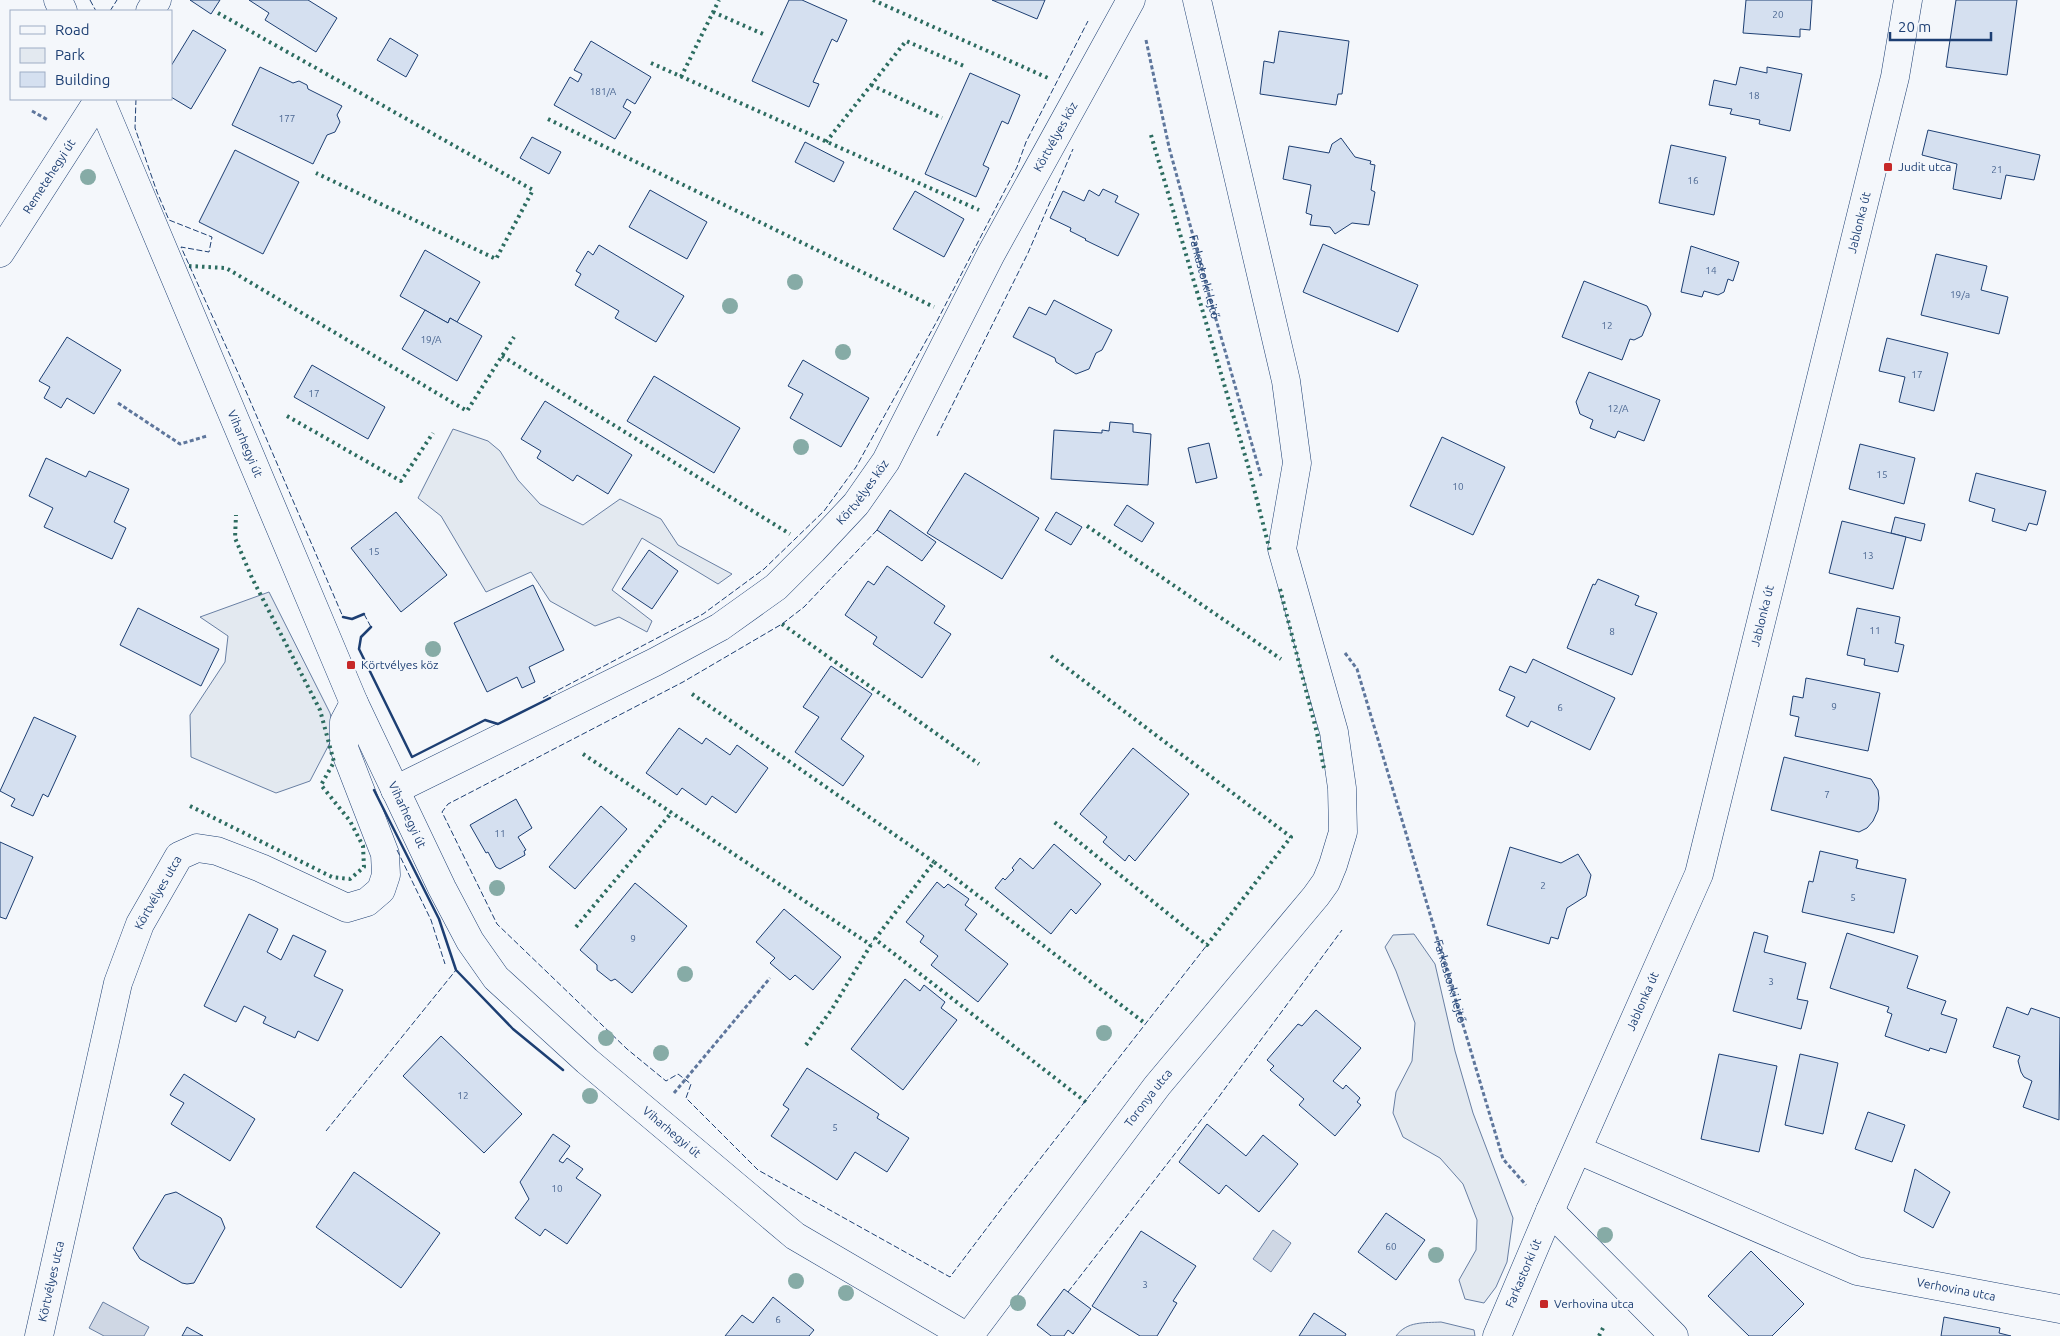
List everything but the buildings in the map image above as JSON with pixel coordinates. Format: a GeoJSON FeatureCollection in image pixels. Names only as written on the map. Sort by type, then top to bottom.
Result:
{"type":"FeatureCollection","features":[{"type":"Feature","properties":{"kind":"street","name":"Körtvélyes köz"},"geometry":{"type":"LineString","coordinates":[[395,790],[655,662],[720,627],[776,587],[856,504],[886,462],[991,254],[1131,0]]}},
{"type":"Feature","properties":{"kind":"street","name":"Toronya utca"},"geometry":{"type":"LineString","coordinates":[[957,1334],[1157,1086],[1316,896],[1326,882],[1333,866],[1343,832],[1342,788],[1334,732],[1282,549],[1297,463],[1286,381],[1197,0]]}},
{"type":"Feature","properties":{"kind":"street","name":"Jablonka út"},"geometry":{"type":"LineString","coordinates":[[1550,1211],[1699,874],[1895,77],[1908,0]]}},
{"type":"Feature","properties":{"kind":"street","name":"Remetehegyi út"},"geometry":{"type":"LineString","coordinates":[[0,253],[98,100]]}},
{"type":"Feature","properties":{"kind":"street","name":"Viharhegyi út"},"geometry":{"type":"LineString","coordinates":[[99,100],[354,703],[442,888],[470,941],[496,978],[587,1061],[795,1236],[957,1334]]}},
{"type":"Feature","properties":{"kind":"street","name":"Körtvélyes utca"},"geometry":{"type":"LineString","coordinates":[[39,1336],[118,983],[140,924],[179,856],[197,848],[217,851],[261,868],[347,908],[366,902],[381,890],[386,875],[385,854],[344,748],[344,722],[354,703]]}},
{"type":"Feature","properties":{"kind":"street","name":"Verhovina utca"},"geometry":{"type":"LineString","coordinates":[[1578,1150],[1857,1271],[2060,1309]]}},
{"type":"Feature","properties":{"kind":"street","name":"Farkastorki út"},"geometry":{"type":"LineString","coordinates":[[1497,1336],[1550,1211]]}},
{"type":"Feature","properties":{"kind":"street"},"geometry":{"type":"LineString","coordinates":[[1550,1211],[1674,1336]]}},
{"type":"Feature","properties":{"kind":"path","name":"Farkastorki lejtő"},"geometry":{"type":"LineString","coordinates":[[1146,39],[1169,147],[1263,483]]}},
{"type":"Feature","properties":{"kind":"path"},"geometry":{"type":"LineString","coordinates":[[118,403],[180,444],[203,438]]}},
{"type":"Feature","properties":{"kind":"path","name":"Farkastorki lejtő"},"geometry":{"type":"LineString","coordinates":[[1340,646],[1357,669],[1502,1159],[1550,1211]]}},
{"type":"Feature","properties":{"kind":"path"},"geometry":{"type":"LineString","coordinates":[[654,1117],[770,978]]}},
{"type":"Feature","properties":{"kind":"green space"},"geometry":{"type":"Polygon","coordinates":[[[453,429],[488,441],[500,451],[518,480],[540,504],[583,525],[620,499],[661,519],[678,545],[732,574],[718,584],[642,538],[612,590],[652,621],[647,632],[619,617],[595,626],[550,601],[531,572],[486,592],[441,516],[418,498],[453,429]]]}},
{"type":"Feature","properties":{"kind":"green space"},"geometry":{"type":"Polygon","coordinates":[[[269,592],[330,713],[335,733],[310,781],[276,793],[191,757],[190,715],[225,662],[228,636],[200,617],[269,592]]]}},
{"type":"Feature","properties":{"kind":"green space"},"geometry":{"type":"Polygon","coordinates":[[[1414,934],[1435,964],[1455,1051],[1473,1113],[1513,1218],[1507,1262],[1496,1287],[1484,1303],[1465,1299],[1459,1280],[1476,1250],[1477,1220],[1463,1184],[1440,1158],[1403,1137],[1393,1113],[1396,1092],[1412,1061],[1415,1023],[1385,947],[1393,935],[1414,934]]]}},
{"type":"Feature","properties":{"kind":"green space"},"geometry":{"type":"Polygon","coordinates":[[[1441,1322],[1474,1330],[1475,1336],[1396,1336],[1400,1331],[1411,1325],[1441,1322]]]}},
{"type":"Feature","properties":{"kind":"shaded area"},"geometry":{"type":"Polygon","coordinates":[[[1273,1230],[1291,1243],[1271,1272],[1253,1259],[1273,1230]]]}},
{"type":"Feature","properties":{"kind":"shaded area"},"geometry":{"type":"Polygon","coordinates":[[[103,1302],[149,1327],[144,1336],[104,1336],[89,1328],[103,1302]]]}},
{"type":"Feature","properties":{"kind":"hedge"},"geometry":{"type":"LineString","coordinates":[[681,77],[719,0]]}},
{"type":"Feature","properties":{"kind":"hedge"},"geometry":{"type":"LineString","coordinates":[[873,0],[1048,78]]}},
{"type":"Feature","properties":{"kind":"hedge"},"geometry":{"type":"LineString","coordinates":[[713,12],[763,34]]}},
{"type":"Feature","properties":{"kind":"hedge"},"geometry":{"type":"LineString","coordinates":[[218,13],[533,190],[496,259],[316,173]]}},
{"type":"Feature","properties":{"kind":"hedge"},"geometry":{"type":"LineString","coordinates":[[826,142],[906,41],[964,66]]}},
{"type":"Feature","properties":{"kind":"hedge"},"geometry":{"type":"LineString","coordinates":[[651,63],[979,210]]}},
{"type":"Feature","properties":{"kind":"hedge"},"geometry":{"type":"LineString","coordinates":[[871,85],[942,118]]}},
{"type":"Feature","properties":{"kind":"hedge"},"geometry":{"type":"LineString","coordinates":[[548,119],[934,307]]}},
{"type":"Feature","properties":{"kind":"hedge"},"geometry":{"type":"LineString","coordinates":[[1151,135],[1249,469],[1270,551]]}},
{"type":"Feature","properties":{"kind":"hedge"},"geometry":{"type":"LineString","coordinates":[[189,266],[226,268],[467,411],[514,337]]}},
{"type":"Feature","properties":{"kind":"hedge"},"geometry":{"type":"LineString","coordinates":[[502,356],[790,534]]}},
{"type":"Feature","properties":{"kind":"hedge"},"geometry":{"type":"LineString","coordinates":[[287,416],[401,481],[433,433]]}},
{"type":"Feature","properties":{"kind":"hedge"},"geometry":{"type":"LineString","coordinates":[[190,806],[332,877],[350,879],[364,867],[363,846],[350,821],[321,785],[334,762],[320,710],[252,578],[235,538],[236,515]]}},
{"type":"Feature","properties":{"kind":"hedge"},"geometry":{"type":"LineString","coordinates":[[1087,526],[1281,659]]}},
{"type":"Feature","properties":{"kind":"hedge"},"geometry":{"type":"LineString","coordinates":[[1280,589],[1317,733],[1324,768]]}},
{"type":"Feature","properties":{"kind":"hedge"},"geometry":{"type":"LineString","coordinates":[[782,624],[979,764]]}},
{"type":"Feature","properties":{"kind":"hedge"},"geometry":{"type":"LineString","coordinates":[[1051,656],[1291,837],[1207,945],[1053,821]]}},
{"type":"Feature","properties":{"kind":"hedge"},"geometry":{"type":"LineString","coordinates":[[692,694],[934,862]]}},
{"type":"Feature","properties":{"kind":"hedge"},"geometry":{"type":"LineString","coordinates":[[583,754],[871,945]]}},
{"type":"Feature","properties":{"kind":"hedge"},"geometry":{"type":"LineString","coordinates":[[576,927],[672,812]]}},
{"type":"Feature","properties":{"kind":"hedge"},"geometry":{"type":"LineString","coordinates":[[1086,1102],[875,939],[934,862],[1146,1024]]}},
{"type":"Feature","properties":{"kind":"hedge"},"geometry":{"type":"LineString","coordinates":[[806,1045],[832,1009],[872,943]]}},
{"type":"Feature","properties":{"kind":"hedge"},"geometry":{"type":"LineString","coordinates":[[1599,1336],[1603,1328]]}},
{"type":"Feature","properties":{"kind":"fence"},"geometry":{"type":"LineString","coordinates":[[90,0],[95,10]]}},
{"type":"Feature","properties":{"kind":"fence"},"geometry":{"type":"LineString","coordinates":[[111,10],[117,0]]}},
{"type":"Feature","properties":{"kind":"fence"},"geometry":{"type":"LineString","coordinates":[[543,698],[703,614],[764,569],[824,511],[856,467],[937,321],[1017,167],[1026,142],[1088,21]]}},
{"type":"Feature","properties":{"kind":"fence"},"geometry":{"type":"LineString","coordinates":[[136,100],[135,128],[157,192],[169,220],[212,237],[209,252],[181,247],[239,375],[343,617]]}},
{"type":"Feature","properties":{"kind":"fence"},"geometry":{"type":"LineString","coordinates":[[937,436],[1028,253],[1073,149]]}},
{"type":"Feature","properties":{"kind":"fence"},"geometry":{"type":"LineString","coordinates":[[877,530],[804,607],[782,624],[683,682],[448,804],[442,812],[497,924],[627,1049],[666,1081],[678,1074],[691,1084],[686,1098],[758,1170],[950,1277],[1207,945]]}},
{"type":"Feature","properties":{"kind":"fence"},"geometry":{"type":"LineString","coordinates":[[364,614],[371,627]]}},
{"type":"Feature","properties":{"kind":"fence"},"geometry":{"type":"LineString","coordinates":[[397,850],[431,920],[445,964]]}},
{"type":"Feature","properties":{"kind":"fence"},"geometry":{"type":"LineString","coordinates":[[1068,1292],[1215,1102],[1342,930]]}},
{"type":"Feature","properties":{"kind":"fence"},"geometry":{"type":"LineString","coordinates":[[326,1131],[456,970]]}},
{"type":"Feature","properties":{"kind":"wall"},"geometry":{"type":"LineString","coordinates":[[343,617],[352,619],[364,614]]}},
{"type":"Feature","properties":{"kind":"wall"},"geometry":{"type":"LineString","coordinates":[[371,627],[361,637],[359,649],[412,757],[485,720],[498,724],[550,698]]}},
{"type":"Feature","properties":{"kind":"wall"},"geometry":{"type":"LineString","coordinates":[[374,790],[439,919],[456,970],[513,1029],[563,1070]]}},
{"type":"Feature","properties":{"kind":"place","name":"Judit utca"},"geometry":{"type":"Point","coordinates":[1888,167]}},
{"type":"Feature","properties":{"kind":"place","name":"Körtvélyes köz"},"geometry":{"type":"Point","coordinates":[351,665]}},
{"type":"Feature","properties":{"kind":"place","name":"Verhovina utca"},"geometry":{"type":"Point","coordinates":[1544,1304]}}]}
